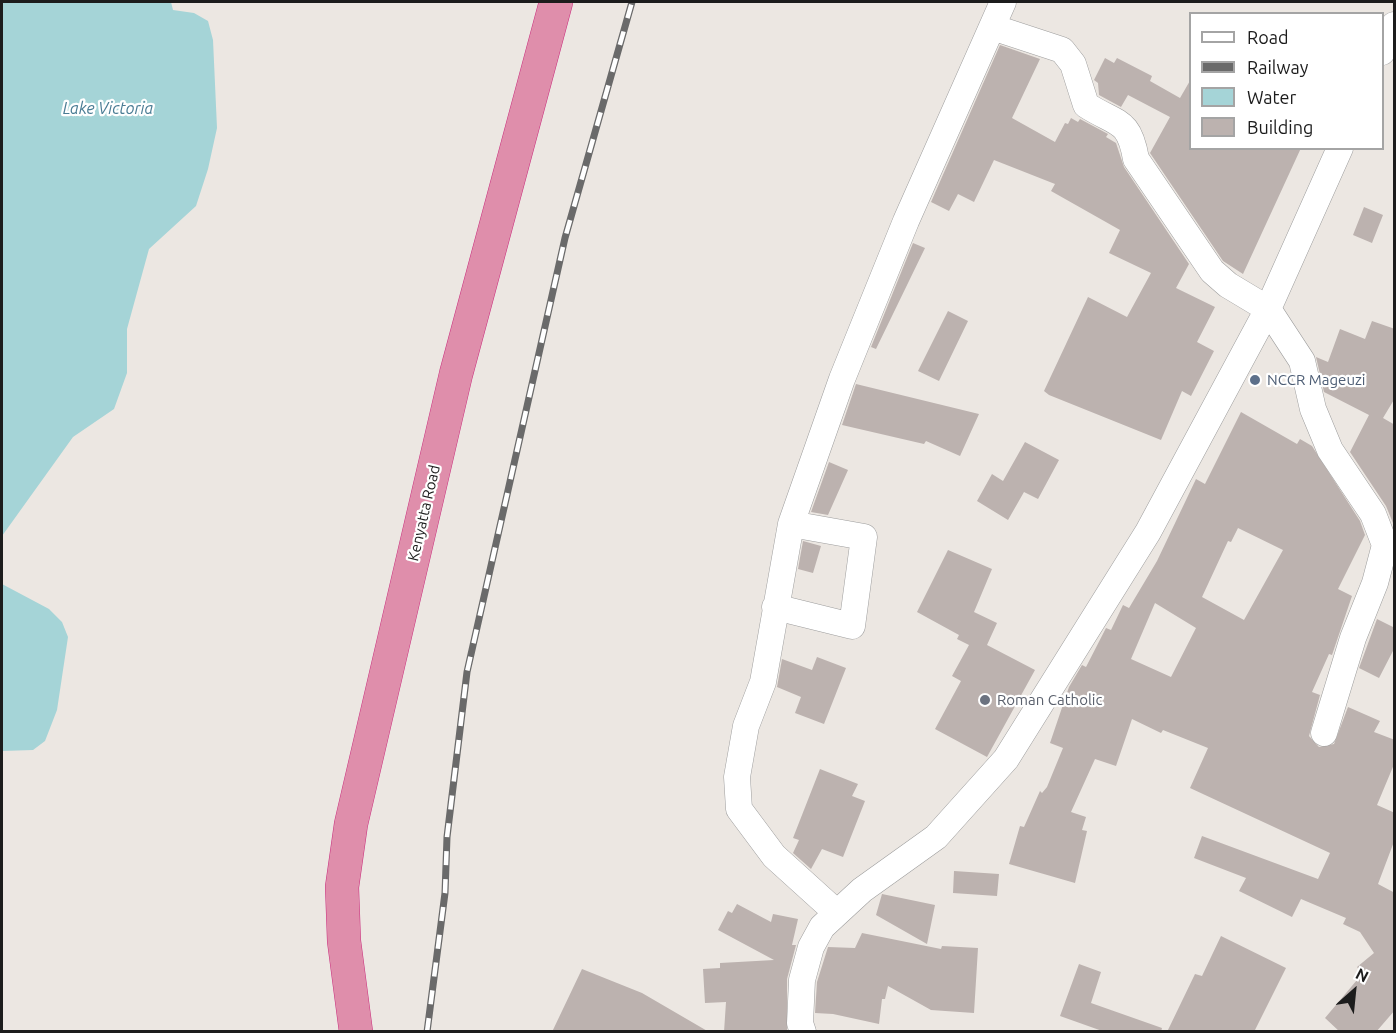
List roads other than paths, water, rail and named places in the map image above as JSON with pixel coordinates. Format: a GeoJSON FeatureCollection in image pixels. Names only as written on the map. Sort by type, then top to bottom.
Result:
{"type":"FeatureCollection","features":[{"type":"Feature","properties":{"kind":"highway","name":"Kenyatta Road"},"geometry":{"type":"LineString","coordinates":[[356,1032],[344,941],[342,887],[351,824],[456,374],[556,2]]}},
{"type":"Feature","properties":{"kind":"street"},"geometry":{"type":"LineString","coordinates":[[837,913],[774,856],[739,809],[737,777],[746,726],[763,682],[791,524],[842,379],[902,231],[1003,2]]}},
{"type":"Feature","properties":{"kind":"street"},"geometry":{"type":"LineString","coordinates":[[1384,50],[1395,25]]}},
{"type":"Feature","properties":{"kind":"street"},"geometry":{"type":"LineString","coordinates":[[992,27],[1062,50],[1073,64],[1086,105],[1121,122],[1132,137],[1136,159],[1212,272],[1228,285],[1268,309],[1302,361],[1313,409],[1330,450],[1372,514],[1385,545],[1375,583],[1353,638],[1324,733]]}},
{"type":"Feature","properties":{"kind":"street"},"geometry":{"type":"LineString","coordinates":[[803,1032],[800,1023],[802,980],[811,947],[822,927],[862,890],[936,837],[1006,759],[1148,532],[1268,309],[1339,150]]}},
{"type":"Feature","properties":{"kind":"street"},"geometry":{"type":"LineString","coordinates":[[775,607],[852,626],[864,537],[791,524]]}},
{"type":"Feature","properties":{"kind":"water","name":"Lake Victoria"},"geometry":{"type":"Polygon","coordinates":[[[2,2],[171,2],[173,10],[194,13],[208,21],[213,40],[217,128],[208,169],[196,206],[149,249],[127,329],[127,373],[114,409],[73,437],[2,536],[2,2]]]}},
{"type":"Feature","properties":{"kind":"water"},"geometry":{"type":"Polygon","coordinates":[[[2,584],[49,609],[62,622],[68,637],[57,710],[45,741],[33,750],[2,751],[2,584]]]}},
{"type":"Feature","properties":{"kind":"railway"},"geometry":{"type":"LineString","coordinates":[[427,1032],[445,893],[447,837],[467,672],[565,238],[632,2]]}},
{"type":"Feature","properties":{"kind":"place","name":"NCCR Mageuzi"},"geometry":{"type":"Point","coordinates":[1255,380]}},
{"type":"Feature","properties":{"kind":"place","name":"Roman Catholic"},"geometry":{"type":"Point","coordinates":[985,700]}}]}
